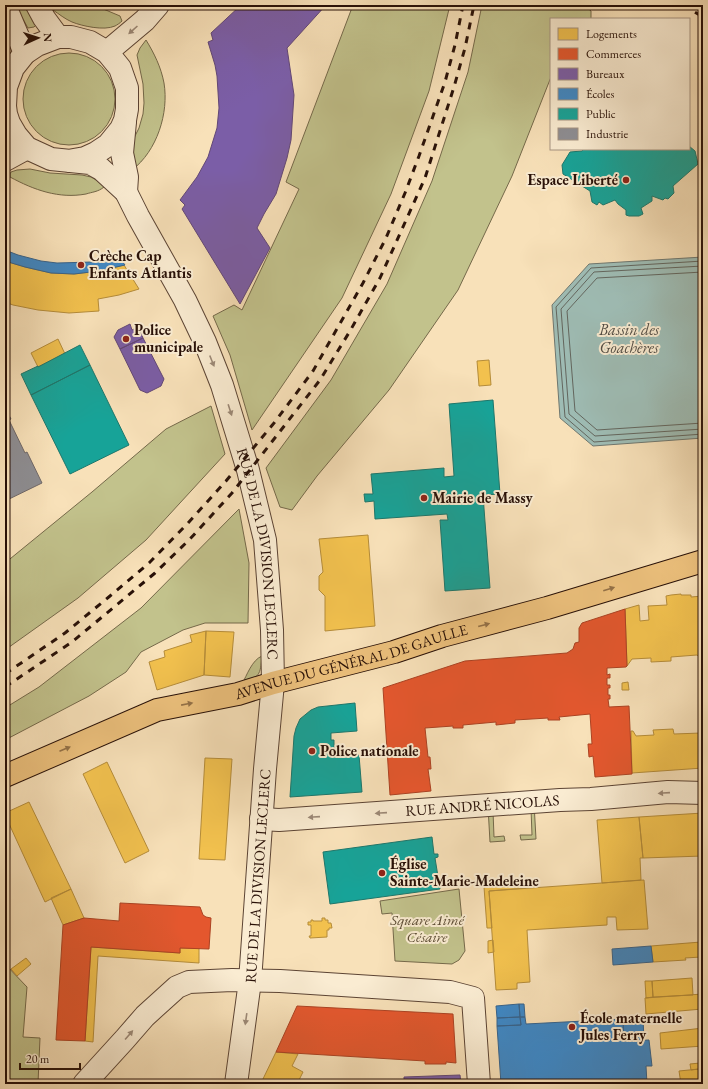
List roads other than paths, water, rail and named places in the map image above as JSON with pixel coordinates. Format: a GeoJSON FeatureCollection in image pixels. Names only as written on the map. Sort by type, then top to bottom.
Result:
{"type":"FeatureCollection","features":[{"type":"Feature","properties":{"kind":"main road","name":"AVENUE DU GÉNÉRAL DE GAULLE"},"geometry":{"type":"LineString","coordinates":[[5,776],[157,710],[231,696],[273,683],[394,652],[442,636],[547,608],[703,561]]}},
{"type":"Feature","properties":{"kind":"street"},"geometry":{"type":"LineString","coordinates":[[37,5],[44,18],[58,37]]}},
{"type":"Feature","properties":{"kind":"street"},"geometry":{"type":"LineString","coordinates":[[107,52],[145,20],[158,5]]}},
{"type":"Feature","properties":{"kind":"street"},"geometry":{"type":"LineString","coordinates":[[5,6],[25,53]]}},
{"type":"Feature","properties":{"kind":"street"},"geometry":{"type":"LineString","coordinates":[[58,37],[71,37],[90,42],[107,52],[120,68],[127,88],[127,109],[125,120],[121,129],[108,145],[91,156],[68,161],[51,159],[27,148],[7,124],[5,106],[6,87],[13,68],[25,53],[37,45],[58,37]]}},
{"type":"Feature","properties":{"kind":"street","name":"RUE DE LA DIVISION LECLERC"},"geometry":{"type":"LineString","coordinates":[[125,120],[122,153],[127,177],[126,192]]}},
{"type":"Feature","properties":{"kind":"street"},"geometry":{"type":"LineString","coordinates":[[5,160],[27,148]]}},
{"type":"Feature","properties":{"kind":"street","name":"RUE DE LA DIVISION LECLERC"},"geometry":{"type":"LineString","coordinates":[[68,161],[90,163],[101,170],[126,192],[138,216],[176,281],[205,342],[222,385],[248,470],[265,540],[272,630],[273,683],[261,819],[250,981],[236,1084]]}},
{"type":"Feature","properties":{"kind":"street","name":"RUE ANDRÉ NICOLAS"},"geometry":{"type":"LineString","coordinates":[[261,819],[279,820],[591,799],[668,792],[703,793]]}},
{"type":"Feature","properties":{"kind":"street"},"geometry":{"type":"LineString","coordinates":[[84,1084],[126,1039],[145,1016],[177,987],[188,982],[232,980],[280,981],[450,992],[473,998],[479,1084]]}},
{"type":"Feature","properties":{"kind":"water","name":"Bassin des Goachères"},"geometry":{"type":"Polygon","coordinates":[[[703,257],[703,438],[593,446],[560,418],[552,305],[589,264],[703,257]]]}},
{"type":"Feature","properties":{"kind":"railway"},"geometry":{"type":"LineString","coordinates":[[5,674],[65,633],[149,563],[226,481],[274,423],[313,371],[363,283],[386,238],[405,193],[445,82],[455,45],[463,5]]}},
{"type":"Feature","properties":{"kind":"railway"},"geometry":{"type":"LineString","coordinates":[[5,687],[72,642],[155,573],[190,539],[232,493],[320,380],[380,278],[425,178],[454,87],[465,48],[474,5]]}},
{"type":"Feature","properties":{"kind":"railway"},"geometry":{"type":"LineString","coordinates":[[683,5],[703,17]]}},
{"type":"Feature","properties":{"kind":"place","name":"Espace Liberté"},"geometry":{"type":"Point","coordinates":[626,180]}},
{"type":"Feature","properties":{"kind":"place","name":"Crèche Cap Enfants Atlantis"},"geometry":{"type":"Point","coordinates":[81,265]}},
{"type":"Feature","properties":{"kind":"place","name":"Police municipale"},"geometry":{"type":"Point","coordinates":[126,339]}},
{"type":"Feature","properties":{"kind":"place","name":"Mairie de Massy"},"geometry":{"type":"Point","coordinates":[424,498]}},
{"type":"Feature","properties":{"kind":"place","name":"Police nationale"},"geometry":{"type":"Point","coordinates":[312,751]}},
{"type":"Feature","properties":{"kind":"place","name":"Église Sainte-Marie-Madeleine"},"geometry":{"type":"Point","coordinates":[382,873]}},
{"type":"Feature","properties":{"kind":"place","name":"École maternelle Jules Ferry"},"geometry":{"type":"Point","coordinates":[572,1027]}},
{"type":"Feature","properties":{"kind":"park label","name":"Square Aimé Césaire"},"geometry":{"type":"Point","coordinates":[427,928]}}]}
